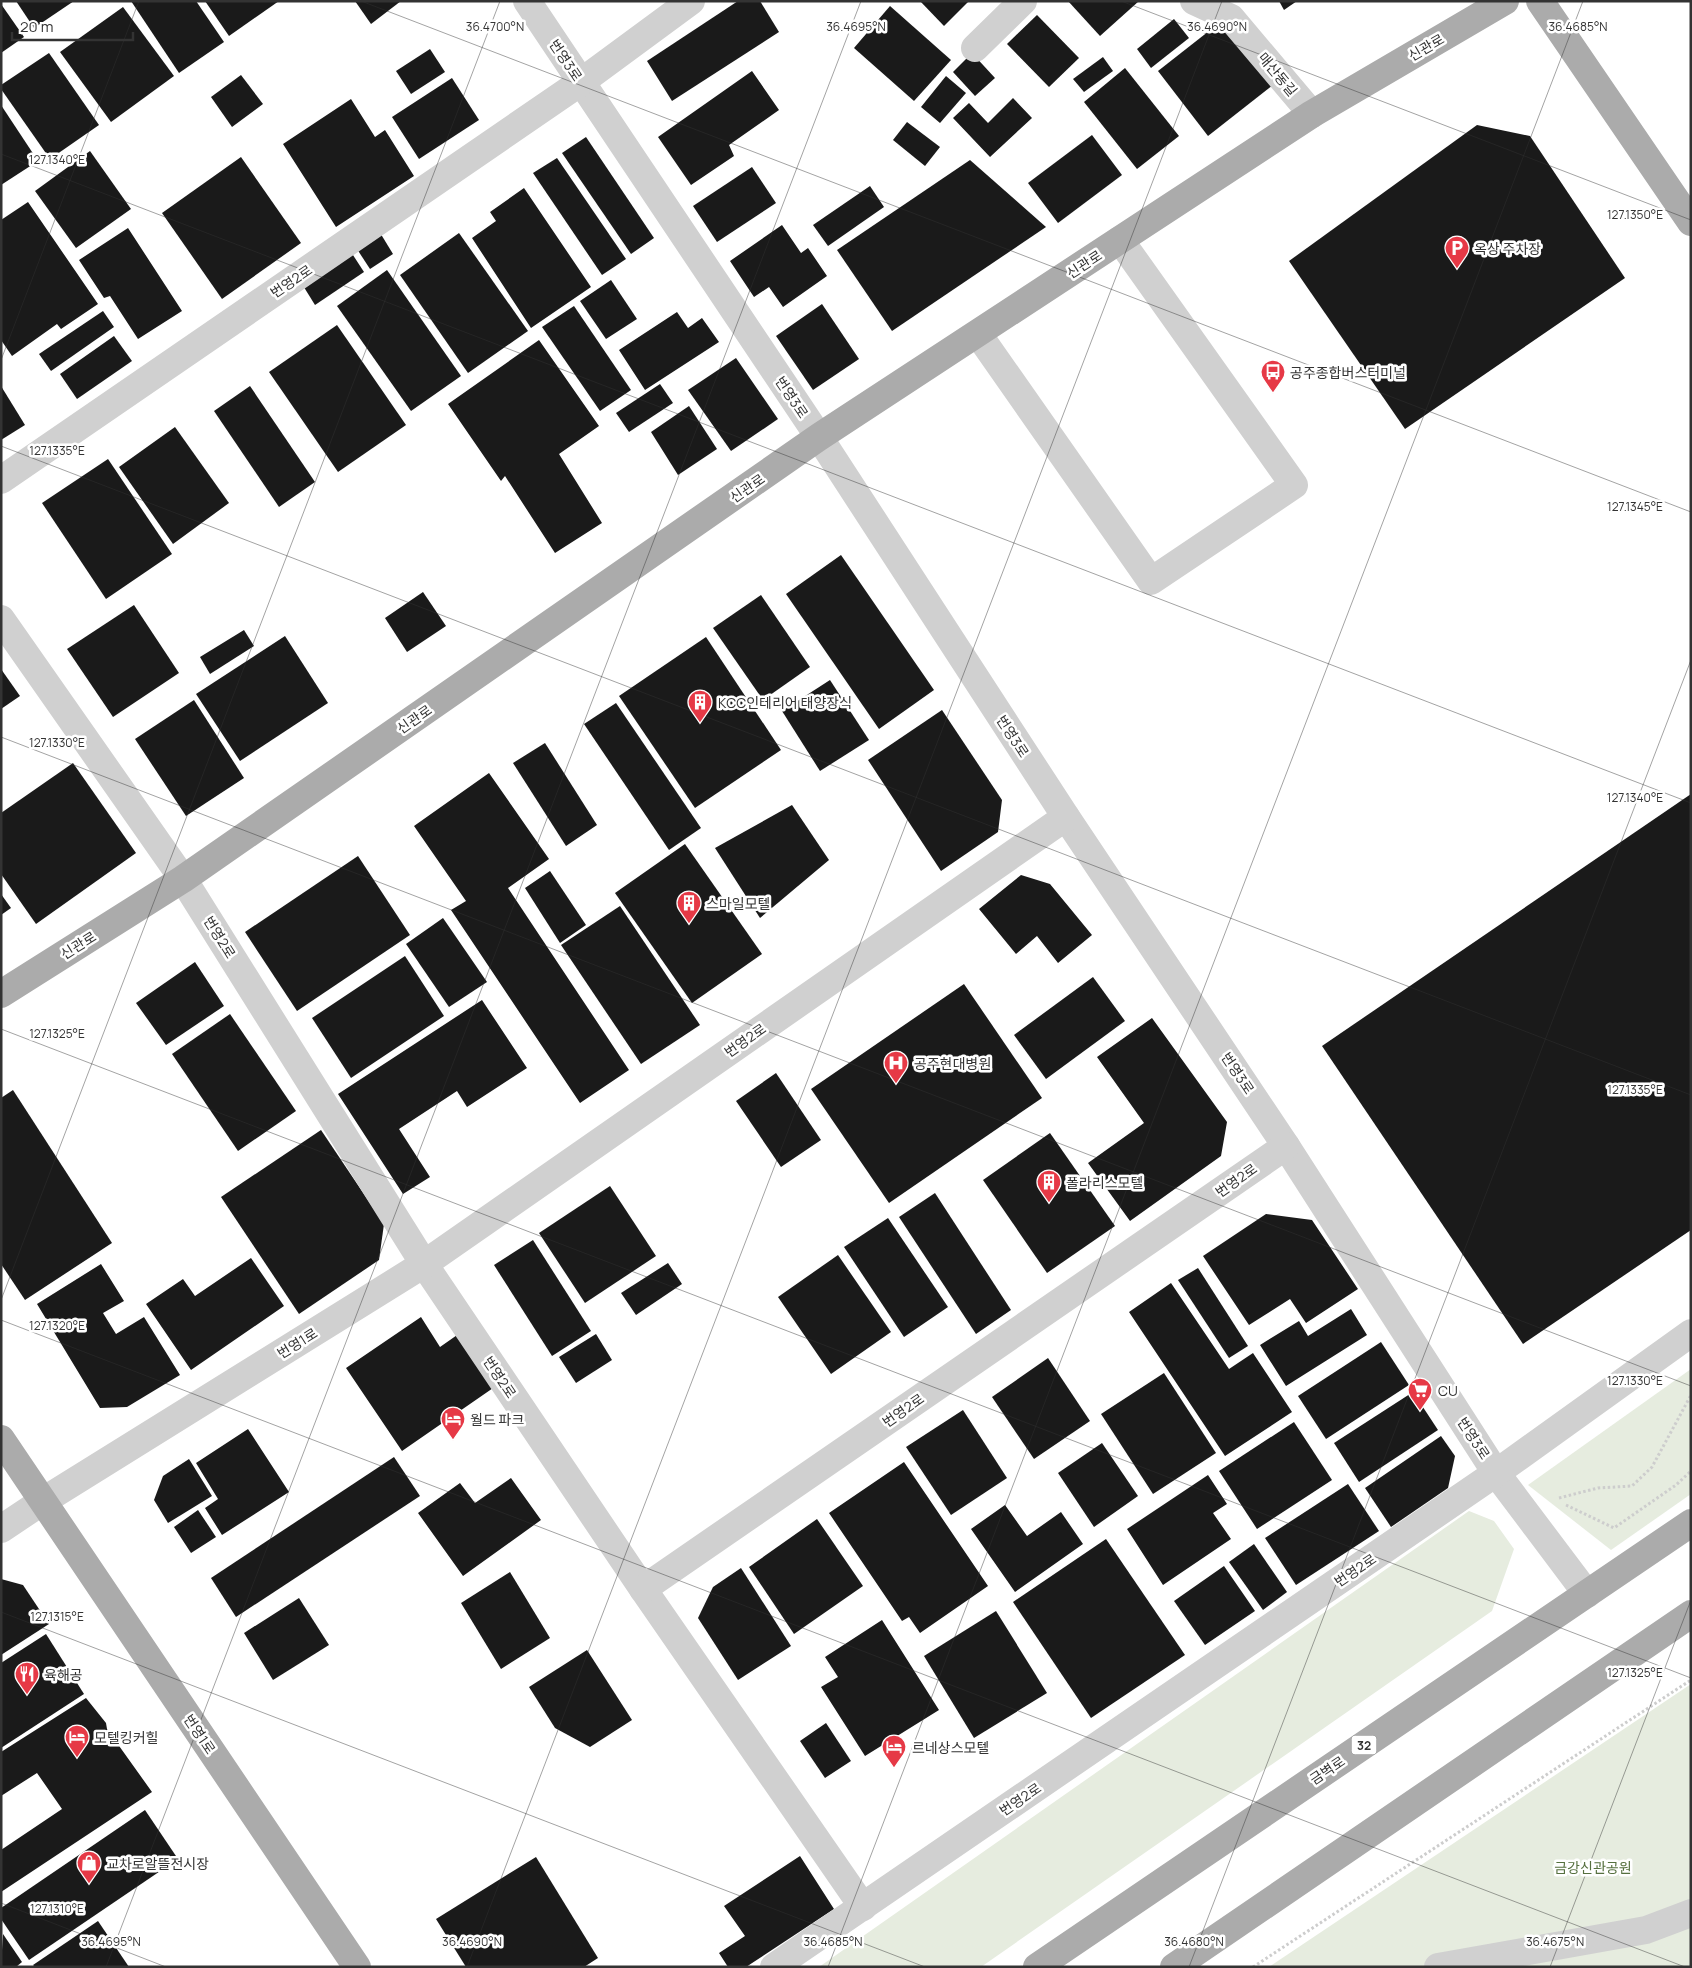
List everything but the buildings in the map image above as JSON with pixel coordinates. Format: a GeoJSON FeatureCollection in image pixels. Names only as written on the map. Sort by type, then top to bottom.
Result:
{"type":"FeatureCollection","features":[{"type":"Feature","properties":{"kind":"main road","name":"신관로"},"geometry":{"type":"LineString","coordinates":[[1,994],[183,878],[819,438],[1312,114],[1505,1]]}},
{"type":"Feature","properties":{"kind":"main road"},"geometry":{"type":"LineString","coordinates":[[1540,1],[1691,222]]}},
{"type":"Feature","properties":{"kind":"main road","name":"번영1로"},"geometry":{"type":"LineString","coordinates":[[1,1438],[357,1967]]}},
{"type":"Feature","properties":{"kind":"main road","name":"금벽로"},"geometry":{"type":"LineString","coordinates":[[1037,1967],[1691,1523]]}},
{"type":"Feature","properties":{"kind":"main road"},"geometry":{"type":"LineString","coordinates":[[1174,1967],[1691,1614]]}},
{"type":"Feature","properties":{"kind":"street","name":"번영3로"},"geometry":{"type":"LineString","coordinates":[[527,1],[819,438],[1066,817],[1286,1146],[1496,1473],[1587,1594]]}},
{"type":"Feature","properties":{"kind":"street","name":"번영2로"},"geometry":{"type":"LineString","coordinates":[[1,480],[581,82],[691,1]]}},
{"type":"Feature","properties":{"kind":"street"},"geometry":{"type":"LineString","coordinates":[[975,48],[1023,1]]}},
{"type":"Feature","properties":{"kind":"street","name":"매산동길"},"geometry":{"type":"LineString","coordinates":[[1194,1],[1231,18],[1312,114]]}},
{"type":"Feature","properties":{"kind":"street"},"geometry":{"type":"LineString","coordinates":[[978,334],[1151,581],[1159,576],[1294,485],[1120,240]]}},
{"type":"Feature","properties":{"kind":"street","name":"번영2로"},"geometry":{"type":"LineString","coordinates":[[1,619],[183,878],[424,1264],[643,1589],[864,1907],[1496,1473]]}},
{"type":"Feature","properties":{"kind":"street","name":"번영2로"},"geometry":{"type":"LineString","coordinates":[[424,1264],[1066,817]]}},
{"type":"Feature","properties":{"kind":"street","name":"번영2로"},"geometry":{"type":"LineString","coordinates":[[643,1589],[1286,1146]]}},
{"type":"Feature","properties":{"kind":"street","name":"번영1로"},"geometry":{"type":"LineString","coordinates":[[42,1501],[424,1264]]}},
{"type":"Feature","properties":{"kind":"street","name":"번영3로"},"geometry":{"type":"LineString","coordinates":[[1496,1473],[1691,1333]]}},
{"type":"Feature","properties":{"kind":"street"},"geometry":{"type":"LineString","coordinates":[[1,1529],[42,1501]]}},
{"type":"Feature","properties":{"kind":"street"},"geometry":{"type":"LineString","coordinates":[[774,1967],[864,1907]]}},
{"type":"Feature","properties":{"kind":"street"},"geometry":{"type":"LineString","coordinates":[[1438,1967],[1646,1930],[1691,1913]]}},
{"type":"Feature","properties":{"kind":"path"},"geometry":{"type":"LineString","coordinates":[[1691,1395],[1652,1467],[1632,1486],[1598,1488],[1554,1500],[1614,1528],[1676,1485],[1691,1471]]}},
{"type":"Feature","properties":{"kind":"path"},"geometry":{"type":"LineString","coordinates":[[1253,1967],[1691,1680]]}},
{"type":"Feature","properties":{"kind":"green space"},"geometry":{"type":"Polygon","coordinates":[[[1691,1369],[1691,1494],[1611,1550],[1528,1485],[1691,1369]]]}},
{"type":"Feature","properties":{"kind":"green space"},"geometry":{"type":"Polygon","coordinates":[[[1469,1511],[1494,1521],[1514,1549],[1492,1611],[981,1967],[819,1967],[1469,1511]]]}},
{"type":"Feature","properties":{"kind":"green space","name":"금강신관공원"},"geometry":{"type":"Polygon","coordinates":[[[1691,1684],[1691,1967],[1269,1967],[1691,1684]]]}},
{"type":"Feature","properties":{"kind":"place","name":"옥상 주차장"},"geometry":{"type":"Point","coordinates":[1457,269]}},
{"type":"Feature","properties":{"kind":"place","name":"공주종합버스터미널"},"geometry":{"type":"Point","coordinates":[1273,393]}},
{"type":"Feature","properties":{"kind":"place","name":"KCC인테리어 태양장식"},"geometry":{"type":"Point","coordinates":[700,723]}},
{"type":"Feature","properties":{"kind":"place","name":"스마일모텔"},"geometry":{"type":"Point","coordinates":[689,924]}},
{"type":"Feature","properties":{"kind":"place","name":"공주현대병원"},"geometry":{"type":"Point","coordinates":[896,1084]}},
{"type":"Feature","properties":{"kind":"place","name":"폴라리스모텔"},"geometry":{"type":"Point","coordinates":[1049,1203]}},
{"type":"Feature","properties":{"kind":"place","name":"CU"},"geometry":{"type":"Point","coordinates":[1420,1411]}},
{"type":"Feature","properties":{"kind":"place","name":"월드 파크"},"geometry":{"type":"Point","coordinates":[453,1440]}},
{"type":"Feature","properties":{"kind":"place","name":"육해공"},"geometry":{"type":"Point","coordinates":[27,1695]}},
{"type":"Feature","properties":{"kind":"place","name":"모텔킹커힐"},"geometry":{"type":"Point","coordinates":[77,1758]}},
{"type":"Feature","properties":{"kind":"place","name":"르네상스모텔"},"geometry":{"type":"Point","coordinates":[894,1768]}},
{"type":"Feature","properties":{"kind":"place","name":"교차로알뜰전시장"},"geometry":{"type":"Point","coordinates":[89,1884]}}]}
